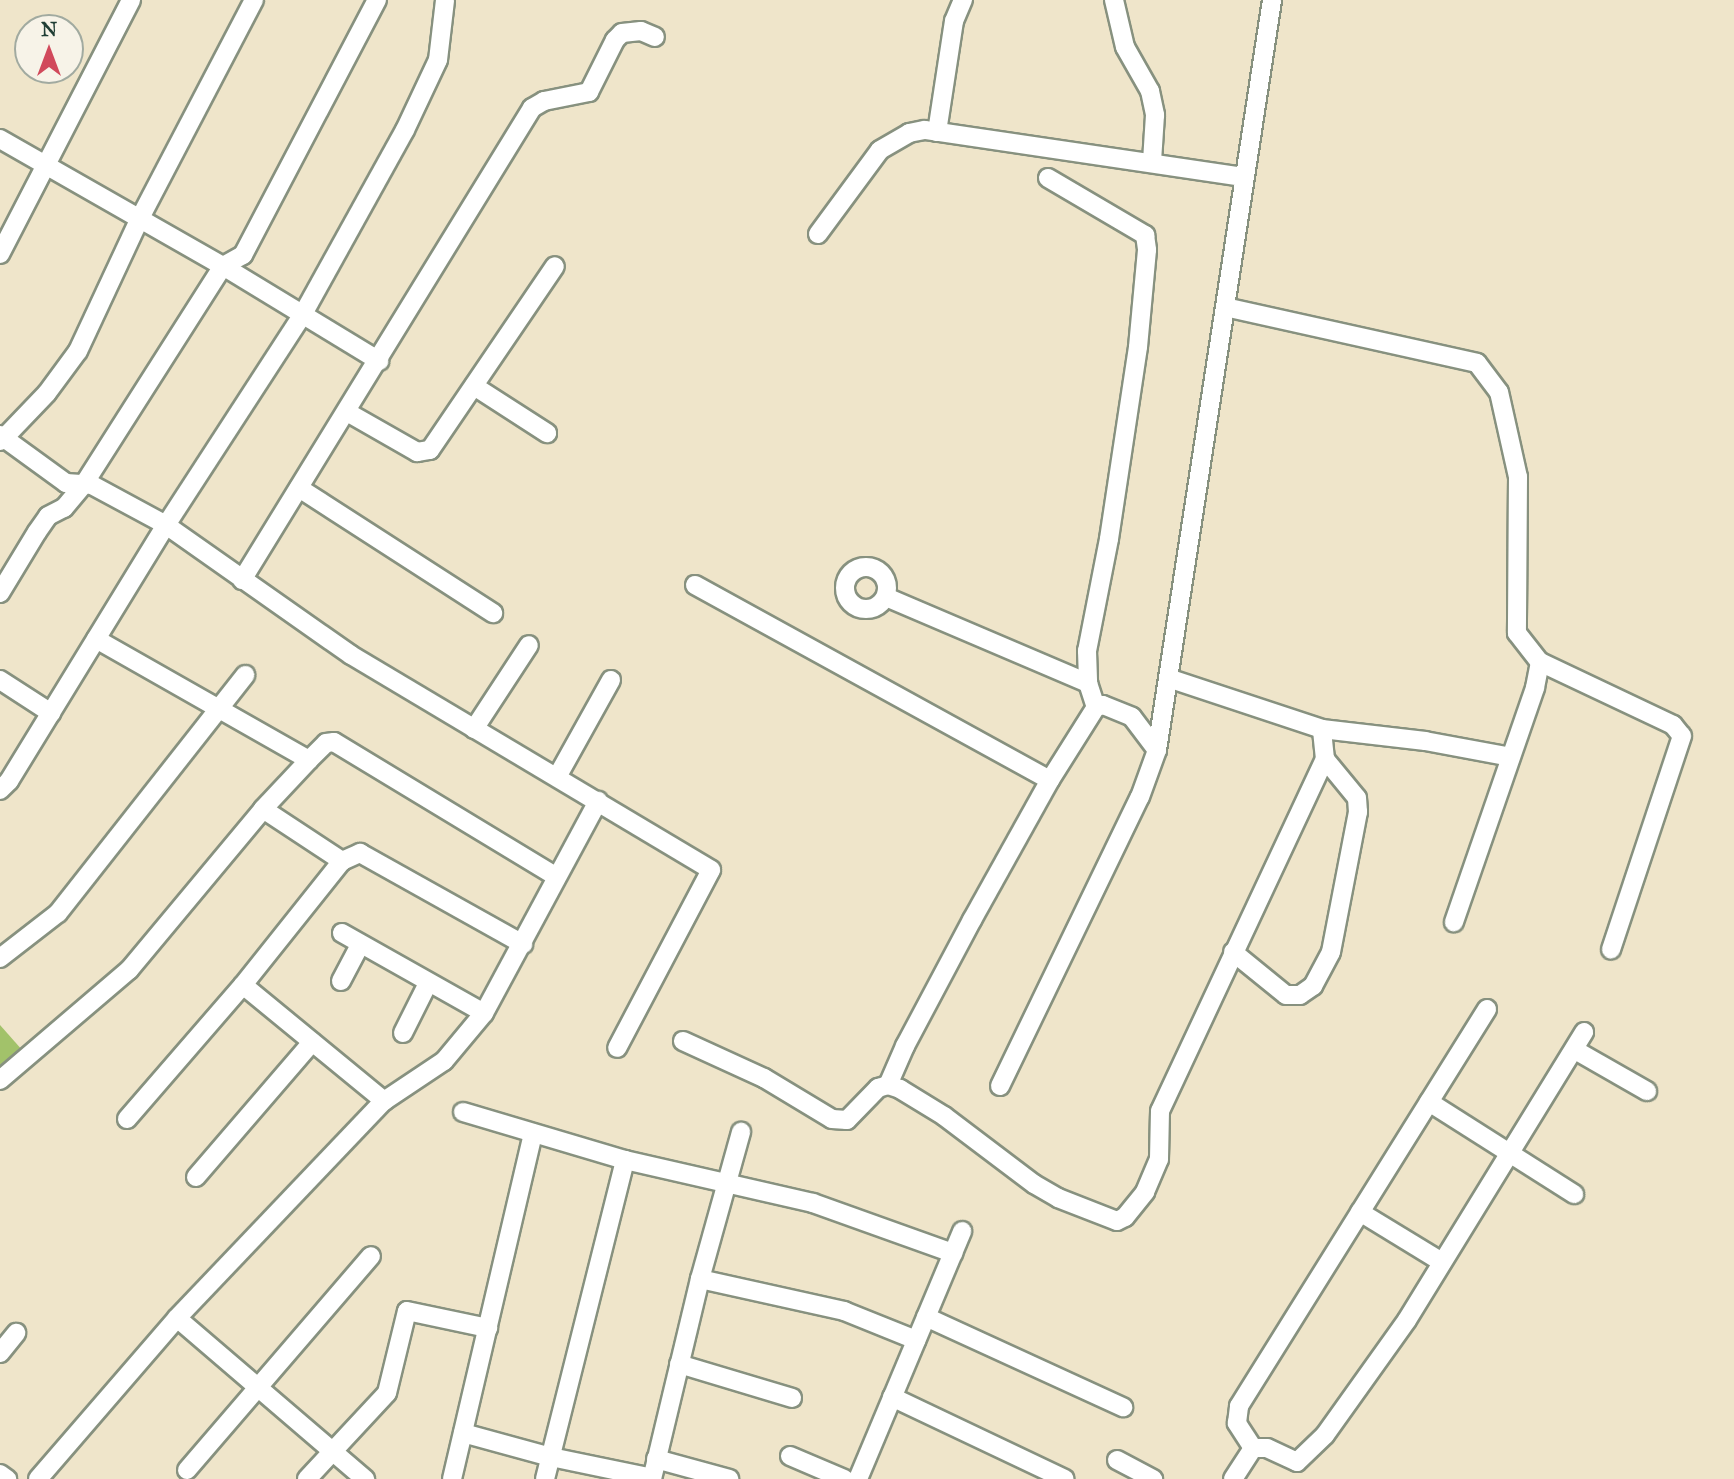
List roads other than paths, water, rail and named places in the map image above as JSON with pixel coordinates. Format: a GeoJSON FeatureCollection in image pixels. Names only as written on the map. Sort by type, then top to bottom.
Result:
{"type":"FeatureCollection","features":[{"type":"Feature","properties":{"kind":"street"},"geometry":{"type":"LineString","coordinates":[[0,254],[131,0]]}},
{"type":"Feature","properties":{"kind":"street"},"geometry":{"type":"LineString","coordinates":[[254,0],[140,218],[78,351],[47,393],[1,438],[66,483],[84,484],[166,525],[351,655],[711,870],[617,1048]]}},
{"type":"Feature","properties":{"kind":"street"},"geometry":{"type":"LineString","coordinates":[[3,581],[48,516],[64,508],[84,484],[223,266],[243,255],[377,0]]}},
{"type":"Feature","properties":{"kind":"street"},"geometry":{"type":"LineString","coordinates":[[0,790],[51,713],[166,525],[303,314],[405,130],[438,60],[445,0]]}},
{"type":"Feature","properties":{"kind":"street"},"geometry":{"type":"LineString","coordinates":[[937,132],[954,21],[963,0]]}},
{"type":"Feature","properties":{"kind":"street"},"geometry":{"type":"LineString","coordinates":[[1114,0],[1125,47],[1150,91],[1156,115],[1152,162]]}},
{"type":"Feature","properties":{"kind":"street"},"geometry":{"type":"LineString","coordinates":[[1000,1086],[1140,797],[1157,750],[1272,0]]}},
{"type":"Feature","properties":{"kind":"street"},"geometry":{"type":"LineString","coordinates":[[242,579],[379,361],[532,108],[544,102],[589,92],[614,40],[622,33],[642,31],[655,37]]}},
{"type":"Feature","properties":{"kind":"street"},"geometry":{"type":"LineString","coordinates":[[818,234],[880,150],[909,133],[937,132],[1244,177]]}},
{"type":"Feature","properties":{"kind":"street"},"geometry":{"type":"LineString","coordinates":[[0,139],[223,266],[379,361]]}},
{"type":"Feature","properties":{"kind":"street"},"geometry":{"type":"LineString","coordinates":[[1048,178],[1145,234],[1147,250],[1136,361],[1109,540],[1087,651],[1088,683],[1096,707]]}},
{"type":"Feature","properties":{"kind":"street"},"geometry":{"type":"LineString","coordinates":[[346,412],[417,452],[430,450],[555,266]]}},
{"type":"Feature","properties":{"kind":"street"},"geometry":{"type":"LineString","coordinates":[[1225,307],[1477,363],[1499,392],[1518,477],[1517,633],[1540,662],[1673,725],[1682,736],[1611,950]]}},
{"type":"Feature","properties":{"kind":"street"},"geometry":{"type":"LineString","coordinates":[[474,386],[547,433]]}},
{"type":"Feature","properties":{"kind":"street"},"geometry":{"type":"LineString","coordinates":[[299,488],[493,613]]}},
{"type":"Feature","properties":{"kind":"street"},"geometry":{"type":"LineString","coordinates":[[695,585],[1050,780]]}},
{"type":"Feature","properties":{"kind":"street"},"geometry":{"type":"LineString","coordinates":[[886,597],[1088,683]]}},
{"type":"Feature","properties":{"kind":"street"},"geometry":{"type":"LineString","coordinates":[[96,639],[309,760]]}},
{"type":"Feature","properties":{"kind":"street"},"geometry":{"type":"LineString","coordinates":[[474,729],[529,645]]}},
{"type":"Feature","properties":{"kind":"street"},"geometry":{"type":"LineString","coordinates":[[1454,922],[1535,688],[1540,662]]}},
{"type":"Feature","properties":{"kind":"street"},"geometry":{"type":"LineString","coordinates":[[2,954],[58,913],[244,675]]}},
{"type":"Feature","properties":{"kind":"street"},"geometry":{"type":"LineString","coordinates":[[1168,678],[1322,729],[1425,741],[1511,757]]}},
{"type":"Feature","properties":{"kind":"street"},"geometry":{"type":"LineString","coordinates":[[0,680],[51,713]]}},
{"type":"Feature","properties":{"kind":"street"},"geometry":{"type":"LineString","coordinates":[[557,777],[611,680]]}},
{"type":"Feature","properties":{"kind":"street"},"geometry":{"type":"LineString","coordinates":[[683,1041],[764,1078],[832,1119],[847,1120],[867,1096],[888,1085],[911,1034],[1050,780],[1096,707],[1103,705],[1132,717],[1157,750]]}},
{"type":"Feature","properties":{"kind":"street"},"geometry":{"type":"LineString","coordinates":[[888,1085],[944,1116],[1034,1184],[1058,1198],[1116,1222],[1125,1217],[1145,1192],[1159,1159],[1160,1111],[1325,759],[1322,729]]}},
{"type":"Feature","properties":{"kind":"street"},"geometry":{"type":"LineString","coordinates":[[0,1080],[129,970],[263,809],[326,743],[334,742],[555,876]]}},
{"type":"Feature","properties":{"kind":"street"},"geometry":{"type":"LineString","coordinates":[[1233,952],[1286,995],[1300,995],[1313,986],[1331,952],[1359,811],[1357,798],[1325,759]]}},
{"type":"Feature","properties":{"kind":"street"},"geometry":{"type":"LineString","coordinates":[[38,1479],[177,1318],[384,1101],[444,1060],[484,1013],[523,944],[555,876],[598,801]]}},
{"type":"Feature","properties":{"kind":"street"},"geometry":{"type":"LineString","coordinates":[[263,809],[342,861]]}},
{"type":"Feature","properties":{"kind":"street"},"geometry":{"type":"LineString","coordinates":[[127,1119],[243,985],[342,861],[360,853],[523,944]]}},
{"type":"Feature","properties":{"kind":"street"},"geometry":{"type":"LineString","coordinates":[[342,933],[484,1013]]}},
{"type":"Feature","properties":{"kind":"street"},"geometry":{"type":"LineString","coordinates":[[341,981],[360,945]]}},
{"type":"Feature","properties":{"kind":"street"},"geometry":{"type":"LineString","coordinates":[[403,1033],[428,983]]}},
{"type":"Feature","properties":{"kind":"street"},"geometry":{"type":"LineString","coordinates":[[243,985],[384,1101]]}},
{"type":"Feature","properties":{"kind":"street"},"geometry":{"type":"LineString","coordinates":[[1253,1448],[1237,1423],[1239,1406],[1487,1009]]}},
{"type":"Feature","properties":{"kind":"street"},"geometry":{"type":"LineString","coordinates":[[1253,1448],[1267,1448],[1297,1462],[1315,1447],[1407,1320],[1584,1032]]}},
{"type":"Feature","properties":{"kind":"street"},"geometry":{"type":"LineString","coordinates":[[196,1177],[313,1042]]}},
{"type":"Feature","properties":{"kind":"street"},"geometry":{"type":"LineString","coordinates":[[1574,1050],[1647,1091]]}},
{"type":"Feature","properties":{"kind":"street"},"geometry":{"type":"LineString","coordinates":[[1429,1102],[1574,1194]]}},
{"type":"Feature","properties":{"kind":"street"},"geometry":{"type":"LineString","coordinates":[[463,1112],[625,1160],[813,1203],[953,1253]]}},
{"type":"Feature","properties":{"kind":"street"},"geometry":{"type":"LineString","coordinates":[[463,1433],[551,1457],[652,1478],[700,1279],[741,1132]]}},
{"type":"Feature","properties":{"kind":"street"},"geometry":{"type":"LineString","coordinates":[[452,1479],[533,1133]]}},
{"type":"Feature","properties":{"kind":"street"},"geometry":{"type":"LineString","coordinates":[[545,1479],[625,1160]]}},
{"type":"Feature","properties":{"kind":"street"},"geometry":{"type":"LineString","coordinates":[[1360,1212],[1443,1262]]}},
{"type":"Feature","properties":{"kind":"street"},"geometry":{"type":"LineString","coordinates":[[858,1479],[962,1231]]}},
{"type":"Feature","properties":{"kind":"street"},"geometry":{"type":"LineString","coordinates":[[187,1471],[371,1256]]}},
{"type":"Feature","properties":{"kind":"street"},"geometry":{"type":"LineString","coordinates":[[700,1279],[844,1311],[916,1340]]}},
{"type":"Feature","properties":{"kind":"street"},"geometry":{"type":"LineString","coordinates":[[307,1479],[387,1393],[407,1311],[488,1328]]}},
{"type":"Feature","properties":{"kind":"street"},"geometry":{"type":"LineString","coordinates":[[926,1317],[1123,1406]]}},
{"type":"Feature","properties":{"kind":"street"},"geometry":{"type":"LineString","coordinates":[[177,1318],[365,1479]]}},
{"type":"Feature","properties":{"kind":"street"},"geometry":{"type":"LineString","coordinates":[[0,1353],[16,1333]]}},
{"type":"Feature","properties":{"kind":"street"},"geometry":{"type":"LineString","coordinates":[[679,1364],[792,1398]]}},
{"type":"Feature","properties":{"kind":"street"},"geometry":{"type":"LineString","coordinates":[[892,1397],[1065,1479]]}},
{"type":"Feature","properties":{"kind":"street"},"geometry":{"type":"LineString","coordinates":[[1233,1479],[1253,1448]]}},
{"type":"Feature","properties":{"kind":"street"},"geometry":{"type":"LineString","coordinates":[[790,1456],[844,1479]]}},
{"type":"Feature","properties":{"kind":"street"},"geometry":{"type":"LineString","coordinates":[[656,1459],[729,1479]]}},
{"type":"Feature","properties":{"kind":"street"},"geometry":{"type":"LineString","coordinates":[[1117,1460],[1153,1479]]}},
{"type":"Feature","properties":{"kind":"street"},"geometry":{"type":"LineString","coordinates":[[0,1474],[7,1479]]}}]}
